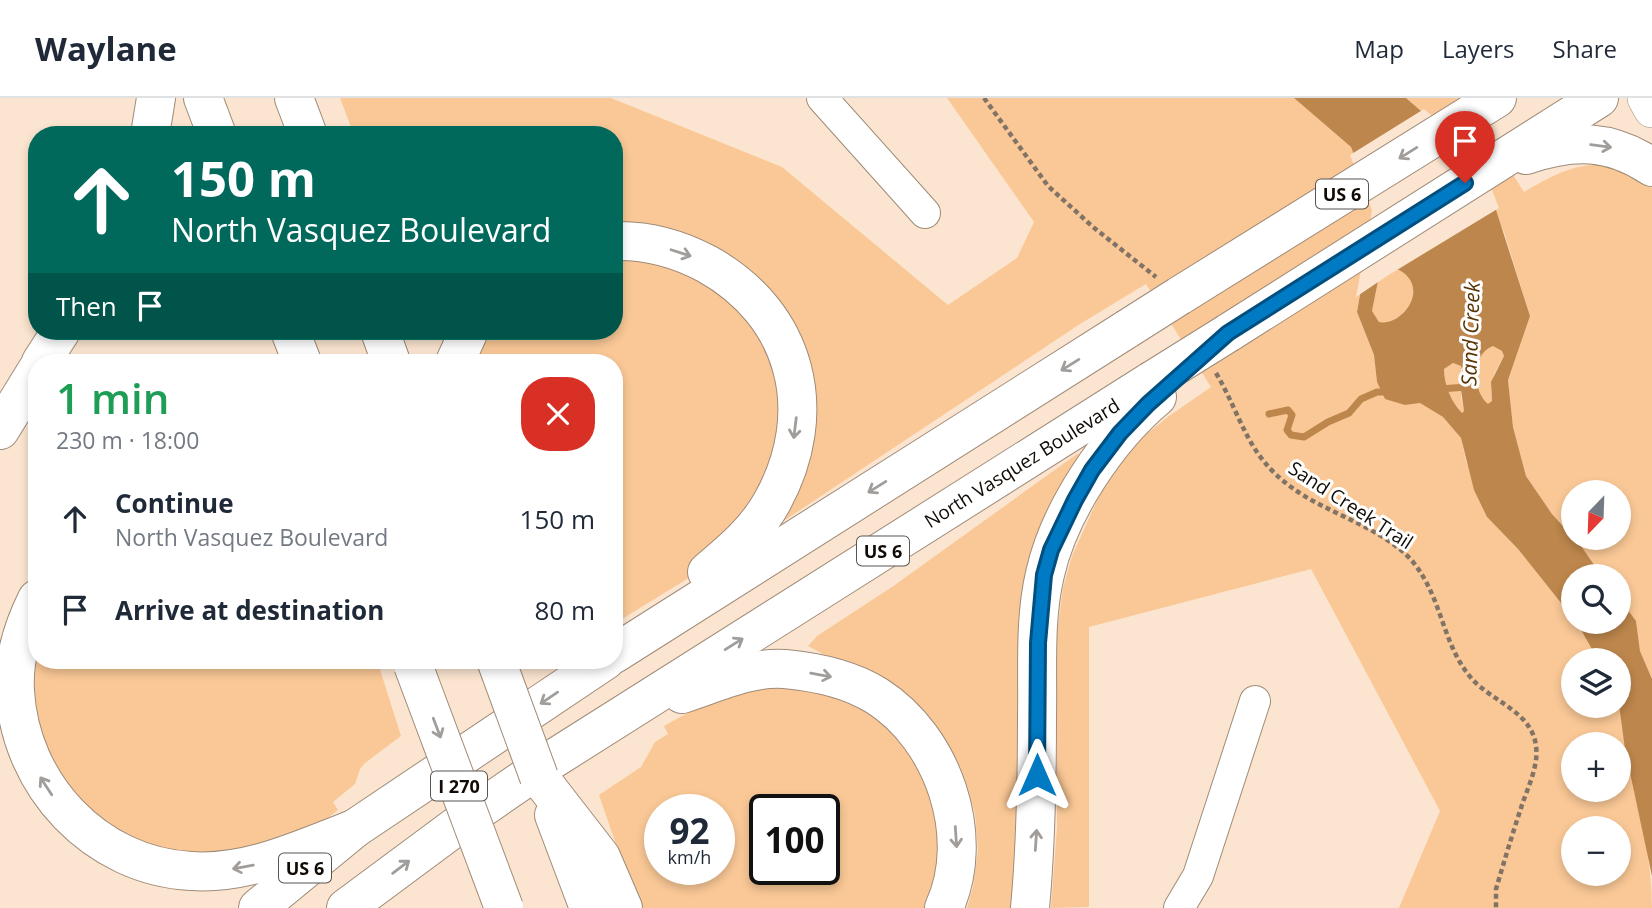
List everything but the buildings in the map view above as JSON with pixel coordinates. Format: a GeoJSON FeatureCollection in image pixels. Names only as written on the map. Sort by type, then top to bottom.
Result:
{"type":"FeatureCollection","features":[{"type":"Feature","properties":{"kind":"highway"},"geometry":{"type":"LineString","coordinates":[[151,126],[156,98]]}},
{"type":"Feature","properties":{"kind":"highway"},"geometry":{"type":"LineString","coordinates":[[203,98],[214,126]]}},
{"type":"Feature","properties":{"kind":"highway"},"geometry":{"type":"LineString","coordinates":[[294,98],[305,126]]}},
{"type":"Feature","properties":{"kind":"highway"},"geometry":{"type":"LineString","coordinates":[[1030,908],[1037,828],[1038,643],[1044,575],[1051,550],[1092,470],[1164,381],[1228,333],[1599,98]]}},
{"type":"Feature","properties":{"kind":"highway","name":"US 6"},"geometry":{"type":"LineString","coordinates":[[623,649],[1482,104]]}},
{"type":"Feature","properties":{"kind":"highway"},"geometry":{"type":"LineString","coordinates":[[1488,168],[1561,145],[1583,144],[1623,150],[1652,166]]}},
{"type":"Feature","properties":{"kind":"highway"},"geometry":{"type":"LineString","coordinates":[[623,241],[641,242],[695,257],[742,287],[767,314],[786,348],[796,388],[797,411],[793,446],[780,486],[750,534],[623,646]]}},
{"type":"Feature","properties":{"kind":"highway","name":"North Vasquez Boulevard"},"geometry":{"type":"LineString","coordinates":[[346,908],[466,818],[615,720],[1164,381]]}},
{"type":"Feature","properties":{"kind":"highway"},"geometry":{"type":"LineString","coordinates":[[0,430],[28,385]]}},
{"type":"Feature","properties":{"kind":"highway"},"geometry":{"type":"LineString","coordinates":[[28,618],[17,654],[15,672],[17,708],[26,748],[55,800],[96,839],[121,854],[172,870],[215,871],[272,860],[354,829]]}},
{"type":"Feature","properties":{"kind":"highway","name":"I 270"},"geometry":{"type":"LineString","coordinates":[[414,669],[505,908]]}},
{"type":"Feature","properties":{"kind":"highway"},"geometry":{"type":"LineString","coordinates":[[499,669],[539,777],[589,880],[623,908]]}},
{"type":"Feature","properties":{"kind":"highway","name":"US 6"},"geometry":{"type":"LineString","coordinates":[[258,908],[354,829],[593,669]]}},
{"type":"Feature","properties":{"kind":"highway"},"geometry":{"type":"LineString","coordinates":[[615,720],[718,682],[767,670],[783,669],[832,677],[857,685],[877,696],[893,708],[922,740],[942,776],[950,800],[957,836],[957,860],[944,908]]}},
{"type":"Feature","properties":{"kind":"main road"},"geometry":{"type":"LineString","coordinates":[[1646,98],[1652,109]]}},
{"type":"Feature","properties":{"kind":"lane"},"geometry":{"type":"LineString","coordinates":[[822,98],[925,213]]}},
{"type":"Feature","properties":{"kind":"lane"},"geometry":{"type":"LineString","coordinates":[[1179,908],[1198,876],[1255,701]]}},
{"type":"Feature","properties":{"kind":"path"},"geometry":{"type":"LineString","coordinates":[[984,98],[1048,186],[1093,227],[1149,269],[1164,285]]}},
{"type":"Feature","properties":{"kind":"path","name":"Sand Creek Trail"},"geometry":{"type":"LineString","coordinates":[[1213,367],[1227,391],[1243,431],[1263,462],[1291,488],[1391,543],[1412,561],[1434,593],[1460,664],[1475,682],[1523,718],[1533,732],[1537,749],[1533,771],[1496,889],[1496,908]]}},
{"type":"Feature","properties":{"kind":"shaded area"},"geometry":{"type":"Polygon","coordinates":[[[340,98],[611,98],[782,167],[948,305],[1017,258],[1034,222],[947,98],[1294,98],[1351,147],[1375,209],[1357,312],[1374,355],[1377,382],[1385,398],[1405,405],[1420,403],[1443,417],[1461,438],[1466,461],[1487,517],[1518,549],[1561,603],[1561,634],[1583,634],[1591,648],[1561,648],[1561,718],[1621,718],[1623,732],[1561,732],[1561,802],[1631,802],[1631,769],[1648,857],[1652,908],[1399,908],[1440,811],[1311,569],[1089,627],[1089,907],[1051,908],[1057,827],[1057,633],[1063,588],[1072,556],[1099,496],[1125,456],[1139,440],[1211,387],[1146,284],[1080,324],[776,526],[798,491],[811,452],[817,404],[812,367],[802,339],[782,310],[623,231],[623,126],[351,126],[340,98]]]}},
{"type":"Feature","properties":{"kind":"shaded area"},"geometry":{"type":"Polygon","coordinates":[[[1406,98],[1464,98],[1524,192],[1557,174],[1588,165],[1620,168],[1652,188],[1652,679],[1640,651],[1636,621],[1631,614],[1631,564],[1594,564],[1584,550],[1631,550],[1631,480],[1561,480],[1561,524],[1526,476],[1513,427],[1508,380],[1530,316],[1504,232],[1457,142],[1406,98]]]}},
{"type":"Feature","properties":{"kind":"shaded area"},"geometry":{"type":"Polygon","coordinates":[[[623,258],[656,261],[701,276],[752,320],[782,384],[775,479],[700,571],[623,618],[623,354],[474,354],[481,340],[623,340],[623,258]]]}},
{"type":"Feature","properties":{"kind":"shaded area"},"geometry":{"type":"Polygon","coordinates":[[[1395,268],[1406,275],[1412,284],[1413,294],[1404,312],[1397,318],[1379,322],[1372,311],[1378,281],[1395,268]]]}},
{"type":"Feature","properties":{"kind":"shaded area"},"geometry":{"type":"Polygon","coordinates":[[[1493,346],[1502,351],[1504,356],[1494,374],[1492,401],[1488,405],[1479,391],[1476,373],[1480,357],[1493,346]]]}},
{"type":"Feature","properties":{"kind":"shaded area"},"geometry":{"type":"Polygon","coordinates":[[[1453,363],[1461,366],[1462,413],[1451,398],[1445,381],[1444,369],[1453,363]]]}},
{"type":"Feature","properties":{"kind":"shaded area"},"geometry":{"type":"Polygon","coordinates":[[[1077,454],[1088,460],[1060,503],[1015,908],[967,908],[978,850],[975,814],[965,781],[953,757],[888,689],[808,646],[817,636],[892,587],[1077,454]]]}},
{"type":"Feature","properties":{"kind":"shaded area"},"geometry":{"type":"Polygon","coordinates":[[[32,669],[380,669],[401,736],[365,763],[355,784],[333,802],[338,810],[314,829],[204,862],[108,834],[38,745],[32,669]]]}},
{"type":"Feature","properties":{"kind":"shaded area"},"geometry":{"type":"Polygon","coordinates":[[[785,684],[847,697],[900,735],[942,812],[934,908],[638,908],[599,795],[641,767],[655,742],[668,734],[664,726],[724,693],[785,684]]]}},
{"type":"Feature","properties":{"kind":"water","name":"Sand Creek"},"geometry":{"type":"Polygon","coordinates":[[[1294,98],[1406,98],[1457,142],[1496,210],[1530,316],[1508,380],[1513,427],[1526,476],[1561,524],[1561,550],[1584,550],[1594,564],[1561,564],[1561,603],[1518,549],[1487,517],[1474,490],[1461,438],[1443,417],[1420,403],[1405,405],[1385,399],[1377,382],[1374,355],[1357,312],[1375,209],[1351,147],[1294,98]],[[1395,268],[1378,281],[1372,311],[1379,322],[1397,318],[1410,303],[1412,284],[1406,275],[1395,268]],[[1493,346],[1481,357],[1476,373],[1479,391],[1488,404],[1492,401],[1491,382],[1504,356],[1502,351],[1493,346]],[[1453,363],[1444,369],[1445,381],[1462,413],[1463,373],[1461,366],[1453,363]]]}},
{"type":"Feature","properties":{"kind":"water"},"geometry":{"type":"Polygon","coordinates":[[[1631,614],[1636,621],[1640,651],[1652,679],[1652,876],[1631,777],[1631,732],[1623,732],[1621,718],[1631,718],[1631,648],[1591,648],[1583,634],[1631,634],[1631,614]]]}},
{"type":"Feature","properties":{"kind":"pier"},"geometry":{"type":"Polygon","coordinates":[[[1424,109],[1460,139],[1490,185],[1499,208],[1356,297],[1372,210],[1350,155],[1424,109]]]}},
{"type":"Feature","properties":{"kind":"waterway","name":"Sand Creek"},"geometry":{"type":"LineString","coordinates":[[1439,389],[1468,387]]}},
{"type":"Feature","properties":{"kind":"waterway"},"geometry":{"type":"LineString","coordinates":[[1269,414],[1288,410],[1292,415],[1287,430],[1291,435],[1304,437],[1349,413],[1361,399],[1377,392],[1389,392]]}},
{"type":"Feature","properties":{"kind":"route"},"geometry":{"type":"LineString","coordinates":[[1037,775],[1038,643],[1044,575],[1051,550],[1092,470],[1120,433],[1148,404],[1228,333],[1465,183]]}}]}
